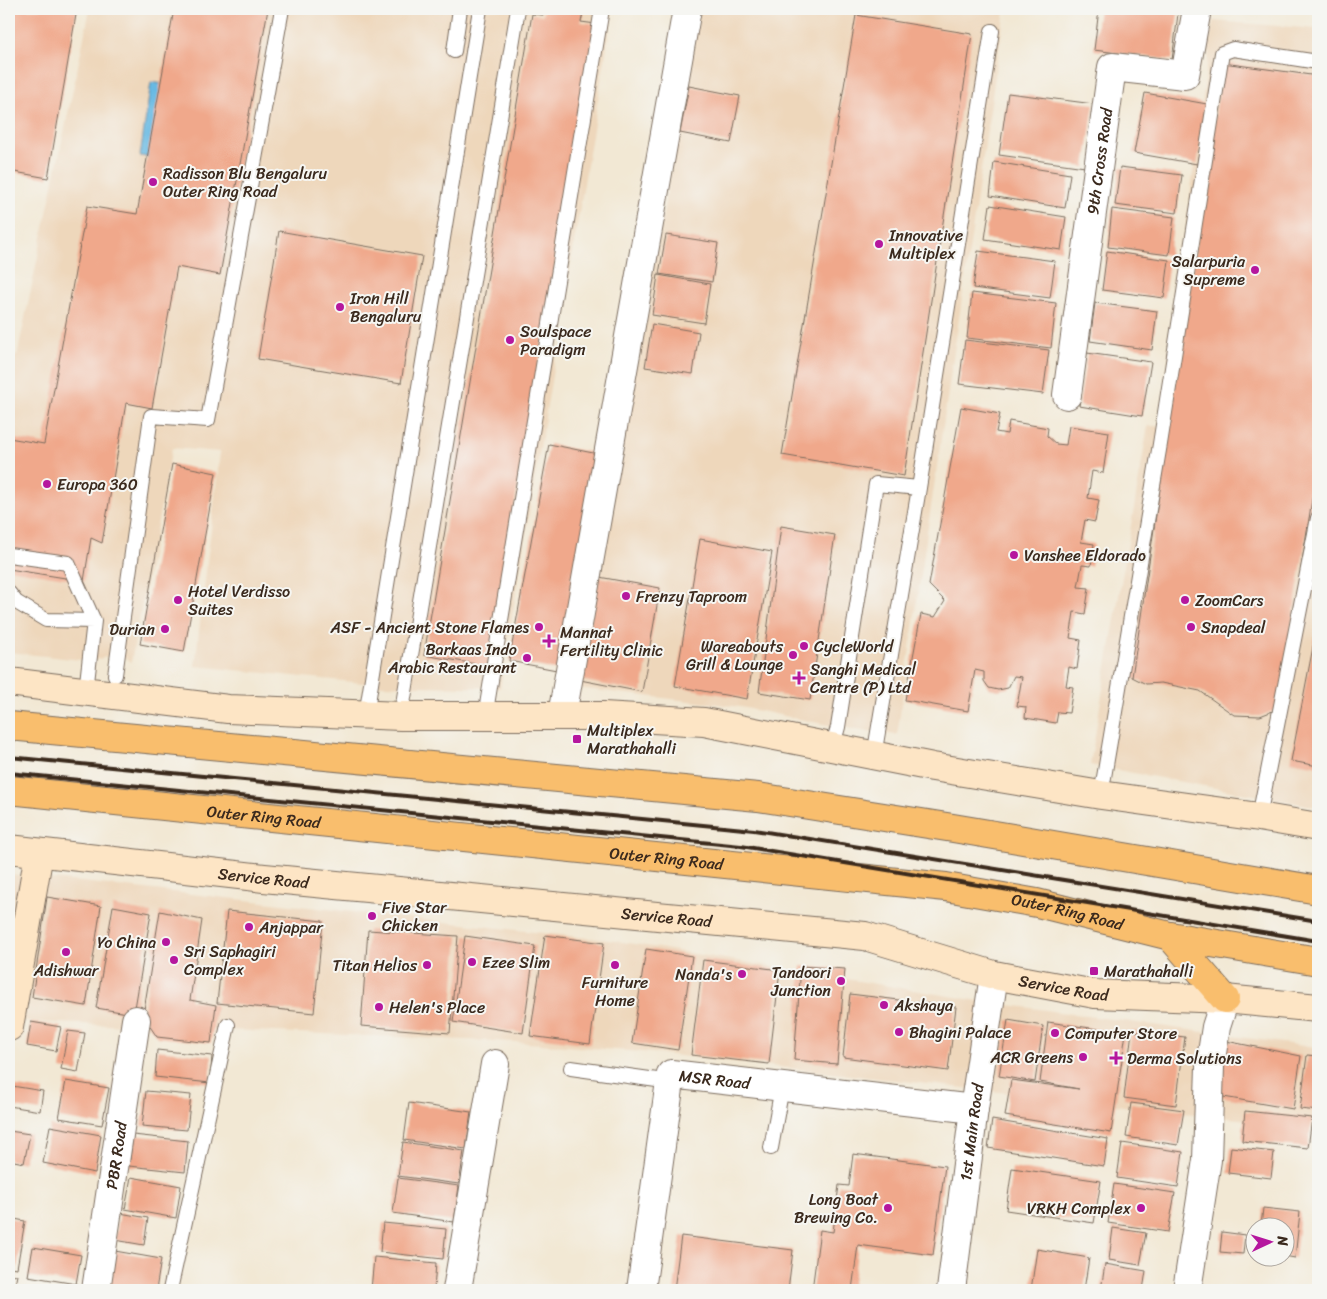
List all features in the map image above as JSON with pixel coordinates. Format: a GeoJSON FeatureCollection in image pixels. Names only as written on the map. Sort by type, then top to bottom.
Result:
{"type":"FeatureCollection","features":[{"type":"Feature","properties":{"kind":"highway"},"geometry":{"type":"LineString","coordinates":[[9,726],[758,797],[1318,890]]}},
{"type":"Feature","properties":{"kind":"highway","name":"Outer Ring Road"},"geometry":{"type":"LineString","coordinates":[[9,790],[946,887],[1037,903],[1170,936],[1318,961]]}},
{"type":"Feature","properties":{"kind":"highway"},"geometry":{"type":"LineString","coordinates":[[1170,936],[1225,999]]}},
{"type":"Feature","properties":{"kind":"street"},"geometry":{"type":"LineString","coordinates":[[562,716],[687,9]]}},
{"type":"Feature","properties":{"kind":"street","name":"9th Cross Road"},"geometry":{"type":"LineString","coordinates":[[1067,395],[1112,67],[1185,75],[1197,9]]}},
{"type":"Feature","properties":{"kind":"street"},"geometry":{"type":"LineString","coordinates":[[9,682],[228,709],[401,716],[603,716],[704,722],[874,756],[1101,794],[1318,827]]}},
{"type":"Feature","properties":{"kind":"street","name":"Service Road"},"geometry":{"type":"LineString","coordinates":[[9,849],[274,879],[865,936],[994,975],[1095,994],[1225,999],[1318,1008]]}},
{"type":"Feature","properties":{"kind":"street"},"geometry":{"type":"LineString","coordinates":[[9,1027],[39,853]]}},
{"type":"Feature","properties":{"kind":"street","name":"1st Main Road"},"geometry":{"type":"LineString","coordinates":[[951,1290],[974,1109],[994,975]]}},
{"type":"Feature","properties":{"kind":"street"},"geometry":{"type":"LineString","coordinates":[[1186,1290],[1207,1160],[1210,1066],[1216,1027],[1225,999]]}},
{"type":"Feature","properties":{"kind":"street","name":"PBR Road"},"geometry":{"type":"LineString","coordinates":[[96,1290],[136,1020]]}},
{"type":"Feature","properties":{"kind":"street"},"geometry":{"type":"LineString","coordinates":[[457,1290],[495,1064]]}},
{"type":"Feature","properties":{"kind":"street","name":"MSR Road"},"geometry":{"type":"LineString","coordinates":[[641,1290],[671,1074],[974,1109]]}},
{"type":"Feature","properties":{"kind":"lane"},"geometry":{"type":"LineString","coordinates":[[115,675],[151,416],[208,420],[282,9]]}},
{"type":"Feature","properties":{"kind":"lane"},"geometry":{"type":"LineString","coordinates":[[454,51],[460,9]]}},
{"type":"Feature","properties":{"kind":"lane"},"geometry":{"type":"LineString","coordinates":[[366,715],[480,9]]}},
{"type":"Feature","properties":{"kind":"lane"},"geometry":{"type":"LineString","coordinates":[[401,716],[518,9]]}},
{"type":"Feature","properties":{"kind":"lane"},"geometry":{"type":"LineString","coordinates":[[485,717],[602,9]]}},
{"type":"Feature","properties":{"kind":"lane"},"geometry":{"type":"LineString","coordinates":[[874,756],[992,31]]}},
{"type":"Feature","properties":{"kind":"lane"},"geometry":{"type":"LineString","coordinates":[[1101,794],[1162,434],[1222,53],[1233,50],[1318,62]]}},
{"type":"Feature","properties":{"kind":"lane"},"geometry":{"type":"LineString","coordinates":[[832,748],[838,728],[876,484],[919,488]]}},
{"type":"Feature","properties":{"kind":"lane"},"geometry":{"type":"LineString","coordinates":[[1259,817],[1318,518]]}},
{"type":"Feature","properties":{"kind":"lane"},"geometry":{"type":"LineString","coordinates":[[9,555],[68,563],[94,621],[86,691]]}},
{"type":"Feature","properties":{"kind":"lane"},"geometry":{"type":"LineString","coordinates":[[9,593],[16,602],[46,620],[94,621]]}},
{"type":"Feature","properties":{"kind":"lane"},"geometry":{"type":"LineString","coordinates":[[170,1290],[228,1025]]}},
{"type":"Feature","properties":{"kind":"lane"},"geometry":{"type":"LineString","coordinates":[[571,1068],[671,1082]]}},
{"type":"Feature","properties":{"kind":"lane"},"geometry":{"type":"LineString","coordinates":[[771,1148],[782,1087]]}},
{"type":"Feature","properties":{"kind":"shaded area"},"geometry":{"type":"Polygon","coordinates":[[[90,9],[613,9],[500,688],[382,685],[195,666],[220,452],[172,448],[131,662],[118,654],[91,661],[9,652],[9,356],[17,356],[90,9]]]}},
{"type":"Feature","properties":{"kind":"shaded area"},"geometry":{"type":"Polygon","coordinates":[[[700,9],[1005,9],[897,735],[838,727],[741,707],[577,688],[700,9]]]}},
{"type":"Feature","properties":{"kind":"shaded area","name":"Salarpuria Supreme"},"geometry":{"type":"Polygon","coordinates":[[[1213,21],[1318,29],[1318,807],[1090,765],[1148,426],[1160,426],[1213,21]]]}},
{"type":"Feature","properties":{"kind":"shaded area"},"geometry":{"type":"Polygon","coordinates":[[[9,874],[616,941],[973,1000],[1318,1048],[1318,1128],[654,1053],[516,1042],[9,1021],[9,874]]]}},
{"type":"Feature","properties":{"kind":"water"},"geometry":{"type":"Polygon","coordinates":[[[151,82],[188,88],[178,161],[140,156],[151,82]]]}},
{"type":"Feature","properties":{"kind":"building"},"geometry":{"type":"Polygon","coordinates":[[[9,9],[77,9],[48,178],[9,171],[9,9]]]}},
{"type":"Feature","properties":{"kind":"building"},"geometry":{"type":"Polygon","coordinates":[[[174,9],[268,9],[220,275],[177,267],[152,408],[126,403],[102,543],[91,538],[84,581],[9,569],[9,438],[44,444],[87,206],[137,214],[174,9]]]}},
{"type":"Feature","properties":{"kind":"building","name":"Soulspace Paradigm"},"geometry":{"type":"Polygon","coordinates":[[[544,9],[584,9],[581,22],[596,24],[487,666],[424,655],[532,14],[543,15],[544,9]]]}},
{"type":"Feature","properties":{"kind":"building"},"geometry":{"type":"Polygon","coordinates":[[[1099,9],[1138,9],[1178,14],[1172,60],[1094,50],[1099,9]]]}},
{"type":"Feature","properties":{"kind":"building","name":"Innovative Multiplex"},"geometry":{"type":"Polygon","coordinates":[[[856,15],[972,34],[904,476],[782,455],[856,15]]]}},
{"type":"Feature","properties":{"kind":"building","name":"Salarpuria Supreme"},"geometry":{"type":"Polygon","coordinates":[[[1223,63],[1318,76],[1318,463],[1278,709],[1260,716],[1234,715],[1200,691],[1161,683],[1146,684],[1132,677],[1223,63]]]}},
{"type":"Feature","properties":{"kind":"building"},"geometry":{"type":"Polygon","coordinates":[[[689,86],[740,96],[731,143],[680,133],[689,86]]]}},
{"type":"Feature","properties":{"kind":"building"},"geometry":{"type":"Polygon","coordinates":[[[1008,93],[1094,104],[1085,167],[999,155],[1008,93]]]}},
{"type":"Feature","properties":{"kind":"building"},"geometry":{"type":"Polygon","coordinates":[[[1145,93],[1207,104],[1197,164],[1134,153],[1145,93]]]}},
{"type":"Feature","properties":{"kind":"building"},"geometry":{"type":"Polygon","coordinates":[[[994,162],[1070,174],[1065,208],[990,196],[994,162]]]}},
{"type":"Feature","properties":{"kind":"building"},"geometry":{"type":"Polygon","coordinates":[[[1120,167],[1182,175],[1177,213],[1115,205],[1120,167]]]}},
{"type":"Feature","properties":{"kind":"building"},"geometry":{"type":"Polygon","coordinates":[[[990,205],[1066,217],[1061,250],[985,239],[990,205]]]}},
{"type":"Feature","properties":{"kind":"building"},"geometry":{"type":"Polygon","coordinates":[[[1112,209],[1174,217],[1169,255],[1108,247],[1112,209]]]}},
{"type":"Feature","properties":{"kind":"building","name":"Iron Hill Bengaluru"},"geometry":{"type":"Polygon","coordinates":[[[279,231],[422,256],[401,383],[258,359],[279,231]]]}},
{"type":"Feature","properties":{"kind":"building"},"geometry":{"type":"Polygon","coordinates":[[[666,235],[718,243],[712,282],[659,274],[666,235]]]}},
{"type":"Feature","properties":{"kind":"building"},"geometry":{"type":"Polygon","coordinates":[[[978,251],[1055,261],[1050,298],[973,288],[978,251]]]}},
{"type":"Feature","properties":{"kind":"building"},"geometry":{"type":"Polygon","coordinates":[[[1107,251],[1169,260],[1164,298],[1102,290],[1107,251]]]}},
{"type":"Feature","properties":{"kind":"building"},"geometry":{"type":"Polygon","coordinates":[[[658,275],[710,284],[704,323],[652,315],[658,275]]]}},
{"type":"Feature","properties":{"kind":"building"},"geometry":{"type":"Polygon","coordinates":[[[972,293],[1056,303],[1051,348],[967,338],[972,293]]]}},
{"type":"Feature","properties":{"kind":"building"},"geometry":{"type":"Polygon","coordinates":[[[1095,303],[1157,311],[1152,350],[1090,341],[1095,303]]]}},
{"type":"Feature","properties":{"kind":"building"},"geometry":{"type":"Polygon","coordinates":[[[652,324],[699,332],[693,374],[645,367],[652,324]]]}},
{"type":"Feature","properties":{"kind":"building"},"geometry":{"type":"Polygon","coordinates":[[[965,340],[1049,350],[1043,394],[959,384],[965,340]]]}},
{"type":"Feature","properties":{"kind":"building"},"geometry":{"type":"Polygon","coordinates":[[[1087,353],[1151,362],[1142,416],[1079,406],[1087,353]]]}},
{"type":"Feature","properties":{"kind":"building","name":"Vanshee Eldorado"},"geometry":{"type":"Polygon","coordinates":[[[961,407],[1000,414],[996,432],[1007,434],[1009,421],[1048,428],[1047,436],[1056,444],[1066,445],[1069,426],[1109,432],[1103,473],[1092,471],[1088,498],[1099,500],[1095,522],[1085,520],[1081,542],[1094,544],[1091,566],[1082,565],[1078,587],[1089,588],[1085,614],[1074,612],[1070,638],[1081,640],[1077,669],[1069,667],[1066,686],[1073,687],[1069,713],[1058,712],[1056,723],[1025,718],[1026,707],[1017,706],[1022,677],[1014,676],[1008,688],[998,690],[989,688],[984,681],[984,672],[975,670],[968,711],[905,700],[921,614],[935,617],[945,601],[929,585],[961,407]]]}},
{"type":"Feature","properties":{"kind":"building"},"geometry":{"type":"Polygon","coordinates":[[[549,444],[603,455],[562,671],[509,661],[549,444]]]}},
{"type":"Feature","properties":{"kind":"building"},"geometry":{"type":"Polygon","coordinates":[[[172,464],[216,473],[184,652],[140,644],[172,464]]]}},
{"type":"Feature","properties":{"kind":"building"},"geometry":{"type":"Polygon","coordinates":[[[781,526],[835,535],[810,700],[759,692],[781,526]]]}},
{"type":"Feature","properties":{"kind":"building"},"geometry":{"type":"Polygon","coordinates":[[[700,539],[772,552],[747,699],[675,686],[700,539]]]}},
{"type":"Feature","properties":{"kind":"building"},"geometry":{"type":"Polygon","coordinates":[[[599,577],[660,588],[642,692],[580,680],[599,577]]]}},
{"type":"Feature","properties":{"kind":"building"},"geometry":{"type":"Polygon","coordinates":[[[1318,626],[1318,766],[1291,761],[1318,626]]]}},
{"type":"Feature","properties":{"kind":"building","name":"Adishwar"},"geometry":{"type":"Polygon","coordinates":[[[47,897],[101,906],[86,1006],[32,997],[47,897]]]}},
{"type":"Feature","properties":{"kind":"building"},"geometry":{"type":"Polygon","coordinates":[[[113,906],[151,913],[134,1014],[96,1008],[113,906]]]}},
{"type":"Feature","properties":{"kind":"building","name":"Sri Saphagiri Complex"},"geometry":{"type":"Polygon","coordinates":[[[160,911],[202,920],[190,1000],[216,1005],[211,1043],[157,1037],[143,1016],[160,911]]]}},
{"type":"Feature","properties":{"kind":"building"},"geometry":{"type":"Polygon","coordinates":[[[227,911],[323,921],[314,1013],[217,1003],[227,911]]]}},
{"type":"Feature","properties":{"kind":"building"},"geometry":{"type":"Polygon","coordinates":[[[368,930],[458,936],[450,1033],[361,1026],[368,930]]]}},
{"type":"Feature","properties":{"kind":"building"},"geometry":{"type":"Polygon","coordinates":[[[545,935],[604,943],[590,1044],[530,1036],[545,935]]]}},
{"type":"Feature","properties":{"kind":"building"},"geometry":{"type":"Polygon","coordinates":[[[465,936],[535,946],[523,1033],[453,1022],[465,936]]]}},
{"type":"Feature","properties":{"kind":"building"},"geometry":{"type":"Polygon","coordinates":[[[646,949],[692,956],[678,1050],[632,1043],[646,949]]]}},
{"type":"Feature","properties":{"kind":"building"},"geometry":{"type":"Polygon","coordinates":[[[703,960],[780,970],[769,1064],[691,1055],[703,960]]]}},
{"type":"Feature","properties":{"kind":"building"},"geometry":{"type":"Polygon","coordinates":[[[801,966],[845,969],[837,1064],[794,1060],[801,966]]]}},
{"type":"Feature","properties":{"kind":"building","name":"Bhagini Palace"},"geometry":{"type":"Polygon","coordinates":[[[850,994],[956,1007],[948,1071],[843,1057],[850,994]]]}},
{"type":"Feature","properties":{"kind":"building"},"geometry":{"type":"Polygon","coordinates":[[[1008,1020],[1043,1026],[1035,1082],[999,1076],[1008,1020]]]}},
{"type":"Feature","properties":{"kind":"building"},"geometry":{"type":"Polygon","coordinates":[[[31,1022],[61,1027],[56,1051],[27,1046],[31,1022]]]}},
{"type":"Feature","properties":{"kind":"building"},"geometry":{"type":"Polygon","coordinates":[[[1048,1022],[1126,1033],[1111,1133],[1005,1116],[1011,1080],[1079,1089],[1040,1082],[1048,1022]]]}},
{"type":"Feature","properties":{"kind":"building"},"geometry":{"type":"Polygon","coordinates":[[[68,1031],[85,1033],[78,1072],[61,1069],[68,1031]]]}},
{"type":"Feature","properties":{"kind":"building"},"geometry":{"type":"Polygon","coordinates":[[[1132,1031],[1185,1037],[1176,1105],[1124,1098],[1132,1031]]]}},
{"type":"Feature","properties":{"kind":"building"},"geometry":{"type":"Polygon","coordinates":[[[1221,1040],[1301,1056],[1293,1109],[1212,1095],[1221,1040]]]}},
{"type":"Feature","properties":{"kind":"building"},"geometry":{"type":"Polygon","coordinates":[[[157,1050],[212,1056],[210,1083],[155,1077],[157,1050]]]}},
{"type":"Feature","properties":{"kind":"building"},"geometry":{"type":"Polygon","coordinates":[[[1307,1055],[1318,1056],[1318,1111],[1300,1109],[1307,1055]]]}},
{"type":"Feature","properties":{"kind":"building"},"geometry":{"type":"Polygon","coordinates":[[[66,1081],[109,1088],[102,1125],[59,1118],[66,1081]]]}},
{"type":"Feature","properties":{"kind":"building"},"geometry":{"type":"Polygon","coordinates":[[[12,1086],[43,1091],[40,1111],[9,1106],[12,1086]]]}},
{"type":"Feature","properties":{"kind":"building"},"geometry":{"type":"Polygon","coordinates":[[[146,1091],[191,1095],[187,1130],[142,1126],[146,1091]]]}},
{"type":"Feature","properties":{"kind":"building"},"geometry":{"type":"Polygon","coordinates":[[[409,1103],[471,1112],[466,1149],[404,1140],[409,1103]]]}},
{"type":"Feature","properties":{"kind":"building"},"geometry":{"type":"Polygon","coordinates":[[[1131,1103],[1184,1110],[1178,1145],[1126,1137],[1131,1103]]]}},
{"type":"Feature","properties":{"kind":"building"},"geometry":{"type":"Polygon","coordinates":[[[1245,1111],[1312,1118],[1308,1148],[1242,1141],[1245,1111]]]}},
{"type":"Feature","properties":{"kind":"building"},"geometry":{"type":"Polygon","coordinates":[[[992,1120],[1108,1139],[1104,1166],[988,1148],[992,1120]]]}},
{"type":"Feature","properties":{"kind":"building"},"geometry":{"type":"Polygon","coordinates":[[[50,1126],[101,1135],[95,1173],[43,1163],[50,1126]]]}},
{"type":"Feature","properties":{"kind":"building"},"geometry":{"type":"Polygon","coordinates":[[[9,1131],[30,1134],[24,1163],[9,1160],[9,1131]]]}},
{"type":"Feature","properties":{"kind":"building"},"geometry":{"type":"Polygon","coordinates":[[[133,1135],[188,1141],[185,1172],[129,1166],[133,1135]]]}},
{"type":"Feature","properties":{"kind":"building"},"geometry":{"type":"Polygon","coordinates":[[[403,1142],[464,1151],[459,1184],[398,1176],[403,1142]]]}},
{"type":"Feature","properties":{"kind":"building"},"geometry":{"type":"Polygon","coordinates":[[[1122,1143],[1183,1152],[1178,1187],[1117,1178],[1122,1143]]]}},
{"type":"Feature","properties":{"kind":"building"},"geometry":{"type":"Polygon","coordinates":[[[1231,1147],[1274,1152],[1271,1178],[1228,1173],[1231,1147]]]}},
{"type":"Feature","properties":{"kind":"building","name":"Long Boat Brewing Co."},"geometry":{"type":"Polygon","coordinates":[[[853,1154],[945,1166],[933,1255],[858,1245],[852,1290],[812,1290],[820,1230],[833,1232],[839,1185],[849,1186],[853,1154]]]}},
{"type":"Feature","properties":{"kind":"building"},"geometry":{"type":"Polygon","coordinates":[[[1012,1168],[1101,1181],[1094,1223],[1006,1210],[1012,1168]]]}},
{"type":"Feature","properties":{"kind":"building"},"geometry":{"type":"Polygon","coordinates":[[[131,1177],[181,1186],[176,1218],[125,1209],[131,1177]]]}},
{"type":"Feature","properties":{"kind":"building"},"geometry":{"type":"Polygon","coordinates":[[[398,1178],[459,1186],[454,1222],[393,1213],[398,1178]]]}},
{"type":"Feature","properties":{"kind":"building","name":"VRKH Complex"},"geometry":{"type":"Polygon","coordinates":[[[1114,1184],[1175,1193],[1168,1232],[1108,1223],[1114,1184]]]}},
{"type":"Feature","properties":{"kind":"building"},"geometry":{"type":"Polygon","coordinates":[[[1263,1208],[1300,1212],[1295,1258],[1294,1216],[1262,1216],[1263,1208]]]}},
{"type":"Feature","properties":{"kind":"building"},"geometry":{"type":"Polygon","coordinates":[[[120,1213],[148,1218],[144,1245],[115,1240],[120,1213]]]}},
{"type":"Feature","properties":{"kind":"building"},"geometry":{"type":"Polygon","coordinates":[[[9,1218],[25,1221],[17,1268],[9,1267],[9,1218]]]}},
{"type":"Feature","properties":{"kind":"building"},"geometry":{"type":"Polygon","coordinates":[[[383,1223],[446,1229],[443,1259],[380,1252],[383,1223]]]}},
{"type":"Feature","properties":{"kind":"building"},"geometry":{"type":"Polygon","coordinates":[[[1113,1228],[1146,1233],[1140,1265],[1109,1260],[1113,1228]]]}},
{"type":"Feature","properties":{"kind":"building"},"geometry":{"type":"Polygon","coordinates":[[[1222,1232],[1244,1235],[1243,1254],[1220,1252],[1222,1232]]]}},
{"type":"Feature","properties":{"kind":"building"},"geometry":{"type":"Polygon","coordinates":[[[681,1236],[793,1250],[788,1290],[674,1290],[681,1236]]]}},
{"type":"Feature","properties":{"kind":"building"},"geometry":{"type":"Polygon","coordinates":[[[33,1247],[81,1255],[76,1284],[28,1276],[33,1247]]]}},
{"type":"Feature","properties":{"kind":"building"},"geometry":{"type":"Polygon","coordinates":[[[1037,1249],[1089,1258],[1084,1290],[1031,1290],[1037,1249]]]}},
{"type":"Feature","properties":{"kind":"building"},"geometry":{"type":"Polygon","coordinates":[[[115,1251],[161,1259],[156,1290],[109,1290],[115,1251]]]}},
{"type":"Feature","properties":{"kind":"building"},"geometry":{"type":"Polygon","coordinates":[[[374,1257],[436,1263],[434,1290],[371,1290],[374,1257]]]}},
{"type":"Feature","properties":{"kind":"building"},"geometry":{"type":"Polygon","coordinates":[[[1105,1264],[1146,1271],[1143,1290],[1101,1290],[1105,1264]]]}},
{"type":"Feature","properties":{"kind":"building"},"geometry":{"type":"Polygon","coordinates":[[[9,1274],[17,1275],[14,1290],[9,1290],[9,1274]]]}},
{"type":"Feature","properties":{"kind":"railway"},"geometry":{"type":"LineString","coordinates":[[9,757],[754,830],[1318,921]]}},
{"type":"Feature","properties":{"kind":"railway"},"geometry":{"type":"LineString","coordinates":[[9,773],[741,846],[1318,941]]}},
{"type":"Feature","properties":{"kind":"place","name":"Radisson Blu Bengaluru Outer Ring Road"},"geometry":{"type":"Point","coordinates":[153,182]}},
{"type":"Feature","properties":{"kind":"place","name":"Innovative Multiplex"},"geometry":{"type":"Point","coordinates":[879,244]}},
{"type":"Feature","properties":{"kind":"place","name":"Salarpuria Supreme"},"geometry":{"type":"Point","coordinates":[1255,270]}},
{"type":"Feature","properties":{"kind":"place","name":"Iron Hill Bengaluru"},"geometry":{"type":"Point","coordinates":[340,307]}},
{"type":"Feature","properties":{"kind":"place","name":"Soulspace Paradigm"},"geometry":{"type":"Point","coordinates":[510,340]}},
{"type":"Feature","properties":{"kind":"place","name":"Europa 360"},"geometry":{"type":"Point","coordinates":[47,484]}},
{"type":"Feature","properties":{"kind":"place","name":"Vanshee Eldorado"},"geometry":{"type":"Point","coordinates":[1014,555]}},
{"type":"Feature","properties":{"kind":"place","name":"Frenzy Taproom"},"geometry":{"type":"Point","coordinates":[626,596]}},
{"type":"Feature","properties":{"kind":"place","name":"Hotel Verdisso Suites"},"geometry":{"type":"Point","coordinates":[178,600]}},
{"type":"Feature","properties":{"kind":"place","name":"ZoomCars"},"geometry":{"type":"Point","coordinates":[1185,600]}},
{"type":"Feature","properties":{"kind":"place","name":"ASF - Ancient Stone Flames"},"geometry":{"type":"Point","coordinates":[539,627]}},
{"type":"Feature","properties":{"kind":"place","name":"Snapdeal"},"geometry":{"type":"Point","coordinates":[1191,627]}},
{"type":"Feature","properties":{"kind":"place","name":"Durian"},"geometry":{"type":"Point","coordinates":[165,629]}},
{"type":"Feature","properties":{"kind":"place","name":"Mannat Fertility Clinic"},"geometry":{"type":"Point","coordinates":[549,641]}},
{"type":"Feature","properties":{"kind":"place","name":"CycleWorld"},"geometry":{"type":"Point","coordinates":[804,646]}},
{"type":"Feature","properties":{"kind":"place","name":"Wareabouts Grill & Lounge"},"geometry":{"type":"Point","coordinates":[793,655]}},
{"type":"Feature","properties":{"kind":"place","name":"Barkaas Indo Arabic Restaurant"},"geometry":{"type":"Point","coordinates":[527,658]}},
{"type":"Feature","properties":{"kind":"place","name":"Sanghi Medical Centre (P) Ltd"},"geometry":{"type":"Point","coordinates":[799,678]}},
{"type":"Feature","properties":{"kind":"place","name":"Multiplex Marathahalli"},"geometry":{"type":"Point","coordinates":[577,739]}},
{"type":"Feature","properties":{"kind":"place","name":"Five Star Chicken"},"geometry":{"type":"Point","coordinates":[372,916]}},
{"type":"Feature","properties":{"kind":"place","name":"Anjappar"},"geometry":{"type":"Point","coordinates":[249,927]}},
{"type":"Feature","properties":{"kind":"place","name":"Yo China"},"geometry":{"type":"Point","coordinates":[166,942]}},
{"type":"Feature","properties":{"kind":"place","name":"Adishwar"},"geometry":{"type":"Point","coordinates":[66,952]}},
{"type":"Feature","properties":{"kind":"place","name":"Sri Saphagiri Complex"},"geometry":{"type":"Point","coordinates":[174,960]}},
{"type":"Feature","properties":{"kind":"place","name":"Ezee Slim"},"geometry":{"type":"Point","coordinates":[472,962]}},
{"type":"Feature","properties":{"kind":"place","name":"Titan Helios"},"geometry":{"type":"Point","coordinates":[427,965]}},
{"type":"Feature","properties":{"kind":"place","name":"Furniture Home"},"geometry":{"type":"Point","coordinates":[615,965]}},
{"type":"Feature","properties":{"kind":"place","name":"Marathahalli"},"geometry":{"type":"Point","coordinates":[1094,971]}},
{"type":"Feature","properties":{"kind":"place","name":"Nanda's"},"geometry":{"type":"Point","coordinates":[742,974]}},
{"type":"Feature","properties":{"kind":"place","name":"Tandoori Junction"},"geometry":{"type":"Point","coordinates":[841,981]}},
{"type":"Feature","properties":{"kind":"place","name":"Akshaya"},"geometry":{"type":"Point","coordinates":[884,1005]}},
{"type":"Feature","properties":{"kind":"place","name":"Helen's Place"},"geometry":{"type":"Point","coordinates":[379,1007]}},
{"type":"Feature","properties":{"kind":"place","name":"Bhagini Palace"},"geometry":{"type":"Point","coordinates":[899,1032]}},
{"type":"Feature","properties":{"kind":"place","name":"Computer Store"},"geometry":{"type":"Point","coordinates":[1055,1033]}},
{"type":"Feature","properties":{"kind":"place","name":"ACR Greens"},"geometry":{"type":"Point","coordinates":[1083,1057]}},
{"type":"Feature","properties":{"kind":"place","name":"Derma Solutions"},"geometry":{"type":"Point","coordinates":[1116,1058]}},
{"type":"Feature","properties":{"kind":"place","name":"Long Boat Brewing Co."},"geometry":{"type":"Point","coordinates":[888,1208]}},
{"type":"Feature","properties":{"kind":"place","name":"VRKH Complex"},"geometry":{"type":"Point","coordinates":[1141,1208]}}]}
